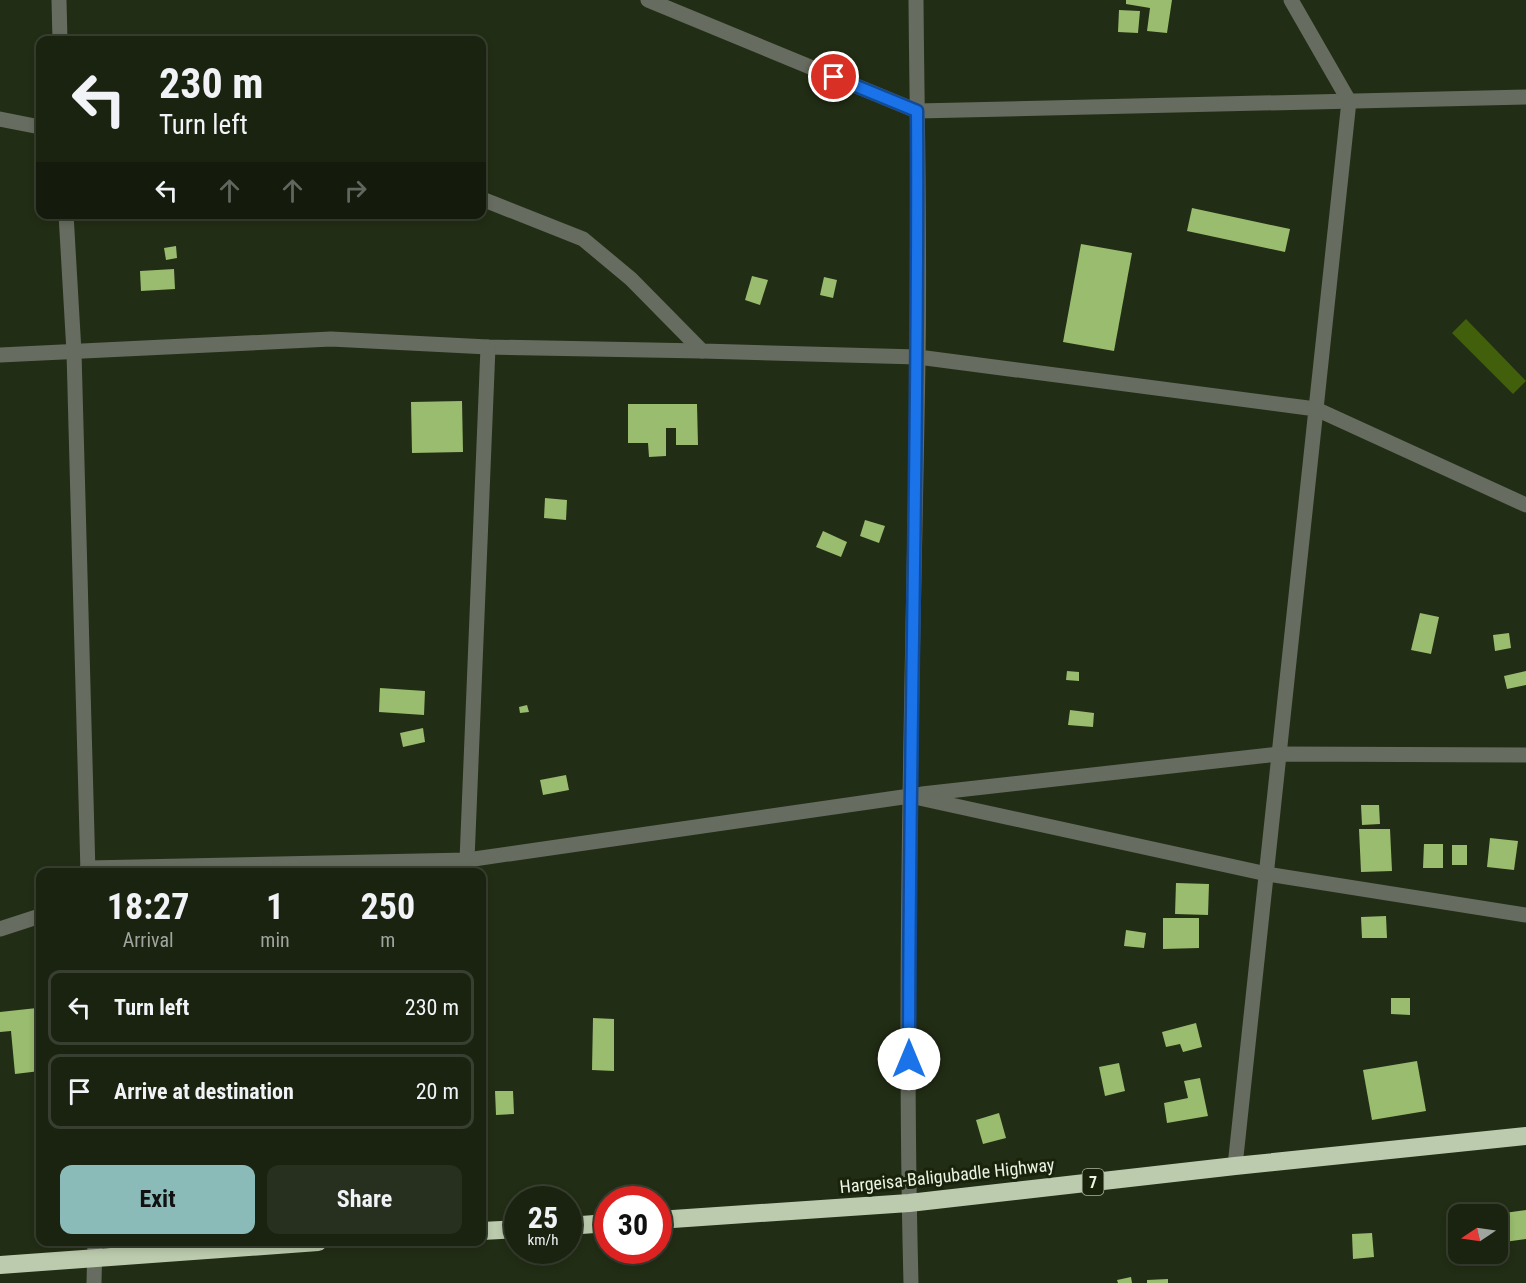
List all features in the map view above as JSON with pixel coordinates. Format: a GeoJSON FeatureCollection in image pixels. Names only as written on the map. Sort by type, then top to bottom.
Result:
{"type":"FeatureCollection","features":[{"type":"Feature","properties":{"kind":"highway","name":"Hargeisa-Baligubadle Highway"},"geometry":{"type":"LineString","coordinates":[[672,1219],[909,1203],[1526,1136]]}},
{"type":"Feature","properties":{"kind":"highway"},"geometry":{"type":"LineString","coordinates":[[486,1231],[504,1230]]}},
{"type":"Feature","properties":{"kind":"highway"},"geometry":{"type":"LineString","coordinates":[[0,1265],[95,1249],[191,1246]]}},
{"type":"Feature","properties":{"kind":"street"},"geometry":{"type":"LineString","coordinates":[[59,0],[60,36]]}},
{"type":"Feature","properties":{"kind":"street"},"geometry":{"type":"LineString","coordinates":[[648,0],[917,111],[1526,97]]}},
{"type":"Feature","properties":{"kind":"street"},"geometry":{"type":"LineString","coordinates":[[911,1283],[909,1203],[910,796],[918,357],[916,0]]}},
{"type":"Feature","properties":{"kind":"street"},"geometry":{"type":"LineString","coordinates":[[1235,1166],[1349,101],[1291,0]]}},
{"type":"Feature","properties":{"kind":"street"},"geometry":{"type":"LineString","coordinates":[[0,119],[36,126]]}},
{"type":"Feature","properties":{"kind":"street"},"geometry":{"type":"LineString","coordinates":[[486,201],[583,239],[631,279],[702,351]]}},
{"type":"Feature","properties":{"kind":"street"},"geometry":{"type":"LineString","coordinates":[[66,219],[74,352],[87,868]]}},
{"type":"Feature","properties":{"kind":"street"},"geometry":{"type":"LineString","coordinates":[[0,355],[332,339],[488,347],[918,357],[1316,410],[1526,505]]}},
{"type":"Feature","properties":{"kind":"street"},"geometry":{"type":"LineString","coordinates":[[467,860],[488,347]]}},
{"type":"Feature","properties":{"kind":"street"},"geometry":{"type":"LineString","coordinates":[[214,868],[467,860],[910,796],[1279,754],[1526,755]]}},
{"type":"Feature","properties":{"kind":"street"},"geometry":{"type":"LineString","coordinates":[[910,796],[1267,874],[1526,915]]}},
{"type":"Feature","properties":{"kind":"street"},"geometry":{"type":"LineString","coordinates":[[0,929],[36,917]]}},
{"type":"Feature","properties":{"kind":"street"},"geometry":{"type":"LineString","coordinates":[[94,1283],[95,1249]]}},
{"type":"Feature","properties":{"kind":"shaded area"},"geometry":{"type":"Polygon","coordinates":[[[1466,319],[1526,381],[1513,394],[1452,333],[1466,319]]]}},
{"type":"Feature","properties":{"kind":"building"},"geometry":{"type":"Polygon","coordinates":[[[1126,0],[1172,0],[1167,33],[1147,31],[1150,8],[1126,4],[1126,0]]]}},
{"type":"Feature","properties":{"kind":"building"},"geometry":{"type":"Polygon","coordinates":[[[1119,10],[1140,11],[1138,33],[1118,32],[1119,10]]]}},
{"type":"Feature","properties":{"kind":"building"},"geometry":{"type":"Polygon","coordinates":[[[1192,208],[1290,229],[1285,252],[1187,231],[1192,208]]]}},
{"type":"Feature","properties":{"kind":"building"},"geometry":{"type":"Polygon","coordinates":[[[1081,244],[1132,253],[1114,351],[1063,342],[1081,244]]]}},
{"type":"Feature","properties":{"kind":"building"},"geometry":{"type":"Polygon","coordinates":[[[176,246],[177,258],[166,260],[164,248],[176,246]]]}},
{"type":"Feature","properties":{"kind":"building"},"geometry":{"type":"Polygon","coordinates":[[[174,269],[175,289],[141,291],[140,271],[174,269]]]}},
{"type":"Feature","properties":{"kind":"building"},"geometry":{"type":"Polygon","coordinates":[[[752,276],[768,280],[760,305],[745,300],[752,276]]]}},
{"type":"Feature","properties":{"kind":"building"},"geometry":{"type":"Polygon","coordinates":[[[824,277],[837,280],[833,298],[820,295],[824,277]]]}},
{"type":"Feature","properties":{"kind":"building"},"geometry":{"type":"Polygon","coordinates":[[[462,401],[463,452],[412,453],[411,402],[462,401]]]}},
{"type":"Feature","properties":{"kind":"building"},"geometry":{"type":"Polygon","coordinates":[[[628,404],[697,404],[698,445],[676,445],[676,428],[666,428],[666,456],[649,457],[648,443],[628,443],[628,404]]]}},
{"type":"Feature","properties":{"kind":"building"},"geometry":{"type":"Polygon","coordinates":[[[545,498],[567,500],[566,520],[544,518],[545,498]]]}},
{"type":"Feature","properties":{"kind":"building"},"geometry":{"type":"Polygon","coordinates":[[[865,520],[885,526],[879,543],[860,536],[865,520]]]}},
{"type":"Feature","properties":{"kind":"building"},"geometry":{"type":"Polygon","coordinates":[[[823,531],[847,542],[841,557],[816,547],[823,531]]]}},
{"type":"Feature","properties":{"kind":"building"},"geometry":{"type":"Polygon","coordinates":[[[1420,613],[1439,617],[1431,654],[1411,650],[1420,613]]]}},
{"type":"Feature","properties":{"kind":"building"},"geometry":{"type":"Polygon","coordinates":[[[1509,633],[1511,648],[1495,651],[1493,635],[1509,633]]]}},
{"type":"Feature","properties":{"kind":"building"},"geometry":{"type":"Polygon","coordinates":[[[1067,671],[1079,672],[1079,681],[1066,680],[1067,671]]]}},
{"type":"Feature","properties":{"kind":"building"},"geometry":{"type":"Polygon","coordinates":[[[1526,671],[1526,685],[1507,689],[1504,676],[1526,671]]]}},
{"type":"Feature","properties":{"kind":"building"},"geometry":{"type":"Polygon","coordinates":[[[380,688],[425,691],[424,715],[379,712],[380,688]]]}},
{"type":"Feature","properties":{"kind":"building"},"geometry":{"type":"Polygon","coordinates":[[[527,705],[529,712],[520,713],[519,707],[527,705]]]}},
{"type":"Feature","properties":{"kind":"building"},"geometry":{"type":"Polygon","coordinates":[[[1070,710],[1094,713],[1093,727],[1068,725],[1070,710]]]}},
{"type":"Feature","properties":{"kind":"building"},"geometry":{"type":"Polygon","coordinates":[[[423,728],[425,742],[403,747],[400,733],[423,728]]]}},
{"type":"Feature","properties":{"kind":"building"},"geometry":{"type":"Polygon","coordinates":[[[566,775],[569,790],[543,795],[540,780],[566,775]]]}},
{"type":"Feature","properties":{"kind":"building"},"geometry":{"type":"Polygon","coordinates":[[[1361,805],[1379,805],[1380,824],[1362,825],[1361,805]]]}},
{"type":"Feature","properties":{"kind":"building"},"geometry":{"type":"Polygon","coordinates":[[[1359,829],[1390,829],[1392,871],[1361,872],[1359,829]]]}},
{"type":"Feature","properties":{"kind":"building"},"geometry":{"type":"Polygon","coordinates":[[[1490,838],[1518,841],[1514,870],[1487,867],[1490,838]]]}},
{"type":"Feature","properties":{"kind":"building"},"geometry":{"type":"Polygon","coordinates":[[[1424,844],[1443,844],[1443,868],[1423,868],[1424,844]]]}},
{"type":"Feature","properties":{"kind":"building"},"geometry":{"type":"Polygon","coordinates":[[[1452,845],[1467,845],[1467,865],[1452,865],[1452,845]]]}},
{"type":"Feature","properties":{"kind":"building"},"geometry":{"type":"Polygon","coordinates":[[[1176,883],[1209,884],[1208,915],[1175,914],[1176,883]]]}},
{"type":"Feature","properties":{"kind":"building"},"geometry":{"type":"Polygon","coordinates":[[[1386,916],[1387,938],[1362,938],[1361,917],[1386,916]]]}},
{"type":"Feature","properties":{"kind":"building"},"geometry":{"type":"Polygon","coordinates":[[[1163,918],[1199,918],[1199,948],[1163,949],[1163,918]]]}},
{"type":"Feature","properties":{"kind":"building"},"geometry":{"type":"Polygon","coordinates":[[[1126,930],[1146,933],[1144,948],[1124,946],[1126,930]]]}},
{"type":"Feature","properties":{"kind":"building"},"geometry":{"type":"Polygon","coordinates":[[[1391,998],[1410,998],[1410,1015],[1391,1014],[1391,998]]]}},
{"type":"Feature","properties":{"kind":"building"},"geometry":{"type":"Polygon","coordinates":[[[36,1008],[36,1071],[15,1074],[11,1031],[0,1032],[0,1012],[36,1008]]]}},
{"type":"Feature","properties":{"kind":"building"},"geometry":{"type":"Polygon","coordinates":[[[593,1018],[614,1019],[614,1071],[592,1070],[593,1018]]]}},
{"type":"Feature","properties":{"kind":"building"},"geometry":{"type":"Polygon","coordinates":[[[1196,1023],[1202,1047],[1183,1052],[1180,1044],[1166,1047],[1162,1032],[1196,1023]]]}},
{"type":"Feature","properties":{"kind":"building"},"geometry":{"type":"Polygon","coordinates":[[[1417,1061],[1426,1111],[1372,1120],[1363,1070],[1417,1061]]]}},
{"type":"Feature","properties":{"kind":"building"},"geometry":{"type":"Polygon","coordinates":[[[1119,1063],[1125,1091],[1105,1096],[1099,1067],[1119,1063]]]}},
{"type":"Feature","properties":{"kind":"building"},"geometry":{"type":"Polygon","coordinates":[[[1200,1078],[1208,1116],[1167,1123],[1164,1103],[1188,1098],[1184,1081],[1200,1078]]]}},
{"type":"Feature","properties":{"kind":"building"},"geometry":{"type":"Polygon","coordinates":[[[495,1091],[513,1091],[514,1114],[496,1115],[495,1091]]]}},
{"type":"Feature","properties":{"kind":"building"},"geometry":{"type":"Polygon","coordinates":[[[999,1113],[1006,1138],[983,1144],[976,1120],[999,1113]]]}},
{"type":"Feature","properties":{"kind":"building"},"geometry":{"type":"Polygon","coordinates":[[[1526,1210],[1526,1239],[1508,1241],[1508,1212],[1526,1210]]]}},
{"type":"Feature","properties":{"kind":"building"},"geometry":{"type":"Polygon","coordinates":[[[1372,1233],[1374,1257],[1353,1259],[1352,1234],[1372,1233]]]}},
{"type":"Feature","properties":{"kind":"building"},"geometry":{"type":"Polygon","coordinates":[[[1131,1277],[1132,1283],[1118,1283],[1117,1280],[1131,1277]]]}},
{"type":"Feature","properties":{"kind":"building"},"geometry":{"type":"Polygon","coordinates":[[[1168,1279],[1168,1283],[1147,1283],[1147,1280],[1168,1279]]]}},
{"type":"Feature","properties":{"kind":"route"},"geometry":{"type":"LineString","coordinates":[[834,77],[917,111],[918,357],[910,796],[909,1059]]}}]}
